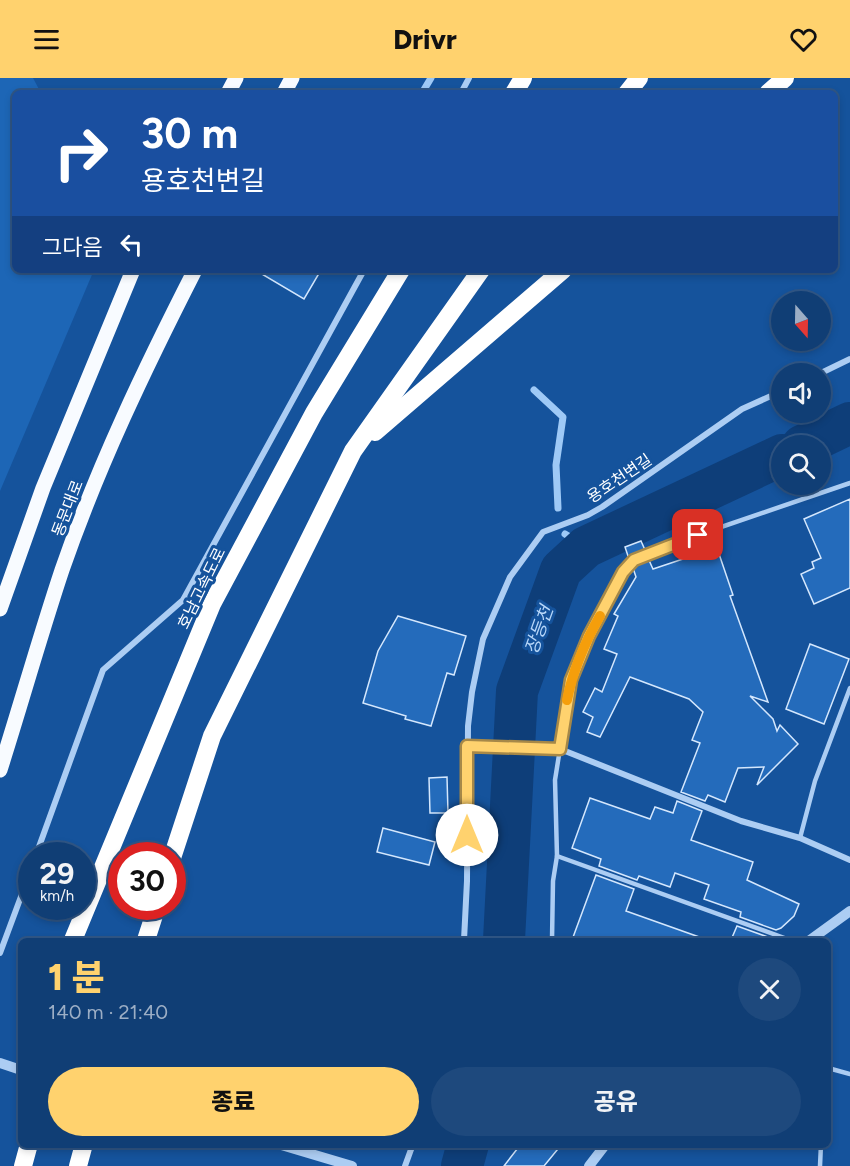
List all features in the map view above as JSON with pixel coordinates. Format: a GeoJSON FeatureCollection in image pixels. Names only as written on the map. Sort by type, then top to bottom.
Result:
{"type":"FeatureCollection","features":[{"type":"Feature","properties":{"kind":"highway"},"geometry":{"type":"LineString","coordinates":[[629,90],[639,78]]}},
{"type":"Feature","properties":{"kind":"highway"},"geometry":{"type":"LineString","coordinates":[[771,90],[785,78]]}},
{"type":"Feature","properties":{"kind":"highway","name":"호남고속도로"},"geometry":{"type":"LineString","coordinates":[[74,938],[212,604],[314,413],[399,273]]}},
{"type":"Feature","properties":{"kind":"highway"},"geometry":{"type":"LineString","coordinates":[[177,842],[212,736],[353,451],[479,273]]}},
{"type":"Feature","properties":{"kind":"highway"},"geometry":{"type":"LineString","coordinates":[[353,451],[560,273]]}},
{"type":"Feature","properties":{"kind":"highway"},"geometry":{"type":"LineString","coordinates":[[147,938],[152,920]]}},
{"type":"Feature","properties":{"kind":"highway"},"geometry":{"type":"LineString","coordinates":[[23,1166],[28,1148]]}},
{"type":"Feature","properties":{"kind":"highway"},"geometry":{"type":"LineString","coordinates":[[78,1166],[83,1148]]}},
{"type":"Feature","properties":{"kind":"main road","name":"동문대로"},"geometry":{"type":"LineString","coordinates":[[0,609],[43,488],[132,273]]}},
{"type":"Feature","properties":{"kind":"main road","name":"동문대로"},"geometry":{"type":"LineString","coordinates":[[0,770],[63,570],[95,484],[143,371],[193,273]]}},
{"type":"Feature","properties":{"kind":"street"},"geometry":{"type":"LineString","coordinates":[[41,842],[103,670],[183,600],[362,273]]}},
{"type":"Feature","properties":{"kind":"street"},"geometry":{"type":"LineString","coordinates":[[831,368],[850,359]]}},
{"type":"Feature","properties":{"kind":"street","name":"용호천변길"},"geometry":{"type":"LineString","coordinates":[[464,938],[467,881],[467,746],[472,692],[483,639],[510,577],[543,532],[588,515],[602,507],[742,409],[771,396]]}},
{"type":"Feature","properties":{"kind":"street"},"geometry":{"type":"LineString","coordinates":[[467,746],[560,749],[741,821],[800,838],[850,860]]}},
{"type":"Feature","properties":{"kind":"street"},"geometry":{"type":"LineString","coordinates":[[0,953],[18,905]]}},
{"type":"Feature","properties":{"kind":"street"},"geometry":{"type":"LineString","coordinates":[[813,938],[850,911]]}},
{"type":"Feature","properties":{"kind":"street"},"geometry":{"type":"LineString","coordinates":[[0,1064],[18,1069]]}},
{"type":"Feature","properties":{"kind":"street"},"geometry":{"type":"LineString","coordinates":[[291,1148],[352,1166]]}},
{"type":"Feature","properties":{"kind":"street"},"geometry":{"type":"LineString","coordinates":[[405,1166],[412,1148]]}},
{"type":"Feature","properties":{"kind":"street"},"geometry":{"type":"LineString","coordinates":[[589,1166],[603,1148]]}},
{"type":"Feature","properties":{"kind":"lane"},"geometry":{"type":"LineString","coordinates":[[552,938],[553,881],[557,856],[555,780],[571,680],[589,636],[623,572],[634,560],[654,550],[850,483]]}},
{"type":"Feature","properties":{"kind":"lane"},"geometry":{"type":"LineString","coordinates":[[800,838],[815,781],[850,688]]}},
{"type":"Feature","properties":{"kind":"lane"},"geometry":{"type":"LineString","coordinates":[[557,856],[784,938]]}},
{"type":"Feature","properties":{"kind":"lane"},"geometry":{"type":"LineString","coordinates":[[831,1069],[850,1074]]}},
{"type":"Feature","properties":{"kind":"lane"},"geometry":{"type":"LineString","coordinates":[[820,1166],[821,1148]]}},
{"type":"Feature","properties":{"kind":"shaded area"},"geometry":{"type":"Polygon","coordinates":[[[0,78],[33,78],[39,90],[12,90],[12,273],[93,273],[0,491],[0,78]]]}},
{"type":"Feature","properties":{"kind":"building"},"geometry":{"type":"Polygon","coordinates":[[[260,273],[319,273],[304,299],[260,273]]]}},
{"type":"Feature","properties":{"kind":"building"},"geometry":{"type":"Polygon","coordinates":[[[850,499],[850,588],[814,604],[801,574],[814,568],[812,562],[821,558],[804,519],[850,499]]]}},
{"type":"Feature","properties":{"kind":"building"},"geometry":{"type":"Polygon","coordinates":[[[641,541],[645,550],[629,559],[625,547],[641,541]]]}},
{"type":"Feature","properties":{"kind":"building"},"geometry":{"type":"Polygon","coordinates":[[[708,544],[710,550],[717,548],[733,595],[730,596],[768,702],[750,696],[773,719],[777,731],[780,725],[798,744],[757,785],[764,767],[738,768],[725,802],[708,795],[705,801],[681,792],[700,743],[692,740],[703,712],[689,699],[630,677],[600,737],[587,732],[593,717],[583,712],[595,688],[602,692],[617,654],[604,649],[618,616],[614,614],[636,577],[633,568],[648,558],[653,569],[689,557],[687,551],[708,544]]]}},
{"type":"Feature","properties":{"kind":"building"},"geometry":{"type":"Polygon","coordinates":[[[398,616],[466,636],[454,675],[447,673],[431,726],[363,703],[378,651],[398,616]]]}},
{"type":"Feature","properties":{"kind":"building"},"geometry":{"type":"Polygon","coordinates":[[[810,644],[849,659],[824,724],[786,709],[810,644]]]}},
{"type":"Feature","properties":{"kind":"building"},"geometry":{"type":"Polygon","coordinates":[[[447,777],[448,813],[430,813],[429,778],[447,777]]]}},
{"type":"Feature","properties":{"kind":"building"},"geometry":{"type":"Polygon","coordinates":[[[590,798],[650,819],[655,807],[673,813],[677,801],[702,811],[691,840],[753,862],[747,880],[799,904],[794,916],[776,930],[740,917],[741,912],[704,899],[709,885],[675,873],[670,887],[639,876],[637,880],[599,866],[601,859],[572,848],[590,798]]]}},
{"type":"Feature","properties":{"kind":"building"},"geometry":{"type":"Polygon","coordinates":[[[383,828],[435,842],[429,865],[377,852],[383,828]]]}},
{"type":"Feature","properties":{"kind":"building"},"geometry":{"type":"Polygon","coordinates":[[[596,875],[634,889],[626,911],[702,938],[573,938],[596,875]]]}},
{"type":"Feature","properties":{"kind":"building"},"geometry":{"type":"Polygon","coordinates":[[[737,926],[768,937],[767,938],[732,938],[737,926]]]}},
{"type":"Feature","properties":{"kind":"building"},"geometry":{"type":"Polygon","coordinates":[[[518,1148],[559,1148],[544,1166],[504,1166],[518,1148]]]}},
{"type":"Feature","properties":{"kind":"waterway"},"geometry":{"type":"LineString","coordinates":[[424,90],[431,78]]}},
{"type":"Feature","properties":{"kind":"waterway"},"geometry":{"type":"LineString","coordinates":[[534,390],[563,417],[556,465],[558,508]]}},
{"type":"Feature","properties":{"kind":"waterway","name":"장등천"},"geometry":{"type":"LineString","coordinates":[[825,435],[850,423]]}},
{"type":"Feature","properties":{"kind":"waterway","name":"장등천"},"geometry":{"type":"LineString","coordinates":[[504,938],[517,691],[561,570],[586,547],[771,460]]}},
{"type":"Feature","properties":{"kind":"waterway"},"geometry":{"type":"LineString","coordinates":[[565,534],[586,547]]}},
{"type":"Feature","properties":{"kind":"waterway","name":"장등천"},"geometry":{"type":"LineString","coordinates":[[462,1166],[467,1148]]}},
{"type":"Feature","properties":{"kind":"slow traffic"},"geometry":{"type":"LineString","coordinates":[[567,700],[571,680],[600,616]]}},
{"type":"Feature","properties":{"kind":"route"},"geometry":{"type":"LineString","coordinates":[[467,835],[467,746],[560,749],[571,680],[589,636],[623,572],[634,560],[654,550],[698,535]]}}]}
